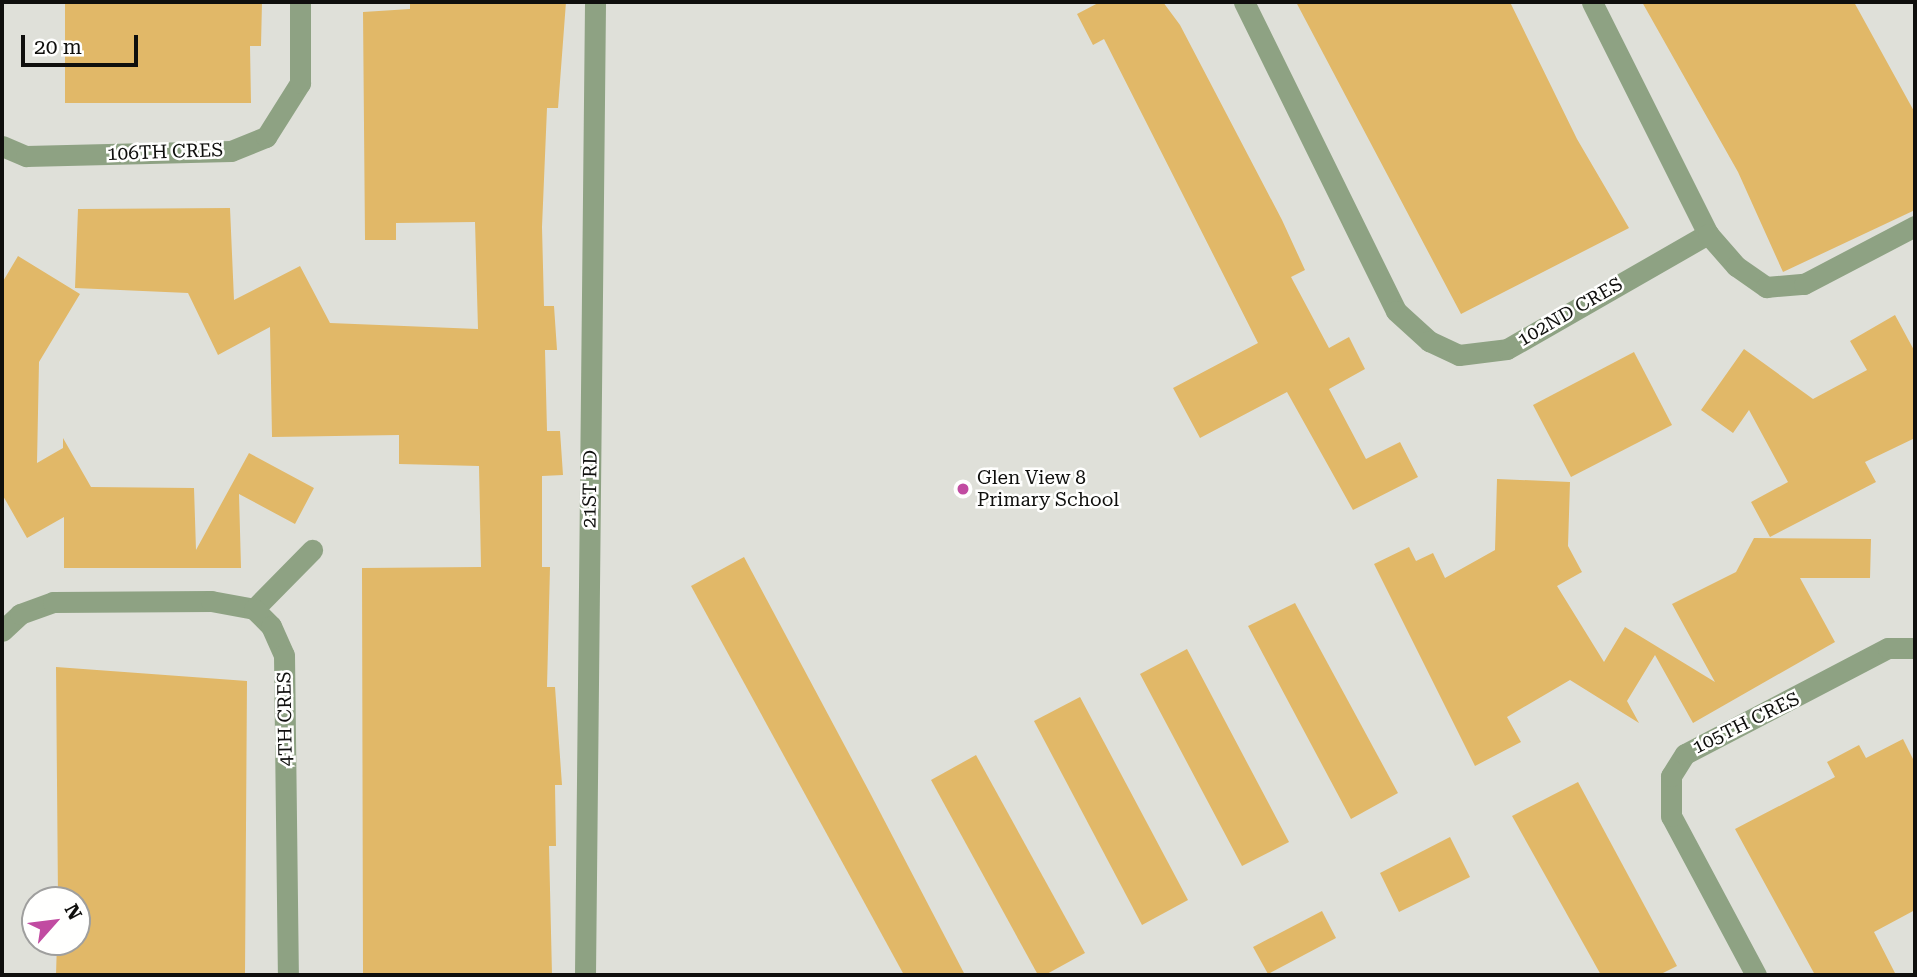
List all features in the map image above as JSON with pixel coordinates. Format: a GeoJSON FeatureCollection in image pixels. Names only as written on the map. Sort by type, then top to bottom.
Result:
{"type":"FeatureCollection","features":[{"type":"Feature","properties":{"kind":"street","name":"106TH CRES"},"geometry":{"type":"LineString","coordinates":[[2,146],[26,156],[231,151],[266,137],[300,83],[300,2]]}},
{"type":"Feature","properties":{"kind":"street","name":"21ST RD"},"geometry":{"type":"LineString","coordinates":[[585,975],[594,2]]}},
{"type":"Feature","properties":{"kind":"street","name":"102ND CRES"},"geometry":{"type":"LineString","coordinates":[[1244,2],[1396,310],[1429,341],[1459,355],[1507,349],[1708,234]]}},
{"type":"Feature","properties":{"kind":"street"},"geometry":{"type":"LineString","coordinates":[[1592,2],[1708,234],[1736,266],[1766,286],[1804,284],[1915,226]]}},
{"type":"Feature","properties":{"kind":"street"},"geometry":{"type":"LineString","coordinates":[[2,631],[20,614],[53,602],[211,601],[254,609],[312,550]]}},
{"type":"Feature","properties":{"kind":"street","name":"4TH CRES"},"geometry":{"type":"LineString","coordinates":[[254,609],[284,655],[288,975]]}},
{"type":"Feature","properties":{"kind":"street","name":"105TH CRES"},"geometry":{"type":"LineString","coordinates":[[1756,975],[1671,816],[1671,776],[1685,754],[1888,648],[1915,648]]}},
{"type":"Feature","properties":{"kind":"building"},"geometry":{"type":"Polygon","coordinates":[[[65,2],[262,2],[261,46],[250,46],[251,103],[65,103],[65,2]]]}},
{"type":"Feature","properties":{"kind":"building"},"geometry":{"type":"Polygon","coordinates":[[[410,2],[566,2],[558,108],[547,108],[542,227],[544,306],[554,306],[557,350],[545,350],[547,431],[560,431],[563,475],[542,476],[542,567],[550,567],[547,687],[555,687],[562,785],[555,785],[556,846],[549,846],[552,975],[363,975],[362,568],[481,567],[479,466],[399,464],[399,435],[272,437],[270,327],[218,355],[188,293],[75,288],[78,209],[230,208],[234,300],[300,266],[330,323],[478,329],[475,222],[396,223],[396,240],[365,240],[363,12],[410,9],[410,2]]]}},
{"type":"Feature","properties":{"kind":"building"},"geometry":{"type":"Polygon","coordinates":[[[1100,2],[1163,2],[1180,25],[1282,220],[1305,270],[1291,277],[1329,348],[1349,337],[1365,369],[1329,389],[1366,459],[1400,442],[1418,477],[1353,510],[1287,392],[1200,438],[1173,388],[1258,343],[1104,39],[1093,45],[1077,14],[1100,2]]]}},
{"type":"Feature","properties":{"kind":"building"},"geometry":{"type":"Polygon","coordinates":[[[1296,2],[1510,2],[1577,139],[1629,228],[1461,314],[1296,2]]]}},
{"type":"Feature","properties":{"kind":"building"},"geometry":{"type":"Polygon","coordinates":[[[1642,2],[1854,2],[1915,113],[1915,210],[1783,272],[1738,172],[1642,2]]]}},
{"type":"Feature","properties":{"kind":"building"},"geometry":{"type":"Polygon","coordinates":[[[18,256],[80,294],[39,362],[37,463],[63,448],[63,438],[91,487],[194,488],[196,550],[249,453],[314,488],[295,524],[239,494],[241,568],[64,568],[64,517],[27,538],[2,494],[2,283],[18,256]]]}},
{"type":"Feature","properties":{"kind":"building"},"geometry":{"type":"Polygon","coordinates":[[[1895,315],[1915,352],[1915,438],[1865,462],[1876,482],[1770,537],[1751,502],[1788,482],[1749,410],[1733,433],[1701,410],[1744,349],[1813,399],[1867,370],[1850,341],[1895,315]]]}},
{"type":"Feature","properties":{"kind":"building"},"geometry":{"type":"Polygon","coordinates":[[[1634,352],[1672,425],[1571,477],[1533,405],[1634,352]]]}},
{"type":"Feature","properties":{"kind":"building"},"geometry":{"type":"Polygon","coordinates":[[[1497,479],[1570,482],[1568,546],[1582,572],[1557,586],[1604,662],[1625,627],[1715,682],[1672,604],[1736,572],[1754,538],[1871,539],[1870,578],[1800,578],[1835,642],[1693,723],[1655,655],[1627,701],[1639,723],[1570,680],[1507,717],[1521,742],[1475,766],[1374,564],[1409,547],[1416,561],[1433,553],[1445,578],[1495,550],[1497,479]]]}},
{"type":"Feature","properties":{"kind":"building"},"geometry":{"type":"Polygon","coordinates":[[[744,557],[965,975],[904,975],[691,586],[744,557]]]}},
{"type":"Feature","properties":{"kind":"building"},"geometry":{"type":"Polygon","coordinates":[[[1295,603],[1398,793],[1351,819],[1248,626],[1295,603]]]}},
{"type":"Feature","properties":{"kind":"building"},"geometry":{"type":"Polygon","coordinates":[[[1187,649],[1289,842],[1242,866],[1140,674],[1187,649]]]}},
{"type":"Feature","properties":{"kind":"building"},"geometry":{"type":"Polygon","coordinates":[[[56,667],[247,681],[245,975],[56,975],[57,956],[91,956],[91,886],[58,886],[56,667]]]}},
{"type":"Feature","properties":{"kind":"building"},"geometry":{"type":"Polygon","coordinates":[[[1080,697],[1188,900],[1142,925],[1034,721],[1080,697]]]}},
{"type":"Feature","properties":{"kind":"building"},"geometry":{"type":"Polygon","coordinates":[[[1903,739],[1915,763],[1915,910],[1874,932],[1896,975],[1815,975],[1735,829],[1835,777],[1827,762],[1859,745],[1866,758],[1903,739]]]}},
{"type":"Feature","properties":{"kind":"building"},"geometry":{"type":"Polygon","coordinates":[[[976,755],[1085,953],[1045,975],[1038,975],[931,780],[976,755]]]}},
{"type":"Feature","properties":{"kind":"building"},"geometry":{"type":"Polygon","coordinates":[[[1578,782],[1677,966],[1659,975],[1601,975],[1512,816],[1578,782]]]}},
{"type":"Feature","properties":{"kind":"building"},"geometry":{"type":"Polygon","coordinates":[[[1450,837],[1470,877],[1399,912],[1380,873],[1450,837]]]}},
{"type":"Feature","properties":{"kind":"building"},"geometry":{"type":"Polygon","coordinates":[[[1322,911],[1336,938],[1268,974],[1253,947],[1322,911]]]}},
{"type":"Feature","properties":{"kind":"place","name":"Glen View 8 Primary School"},"geometry":{"type":"Point","coordinates":[963,489]}}]}
